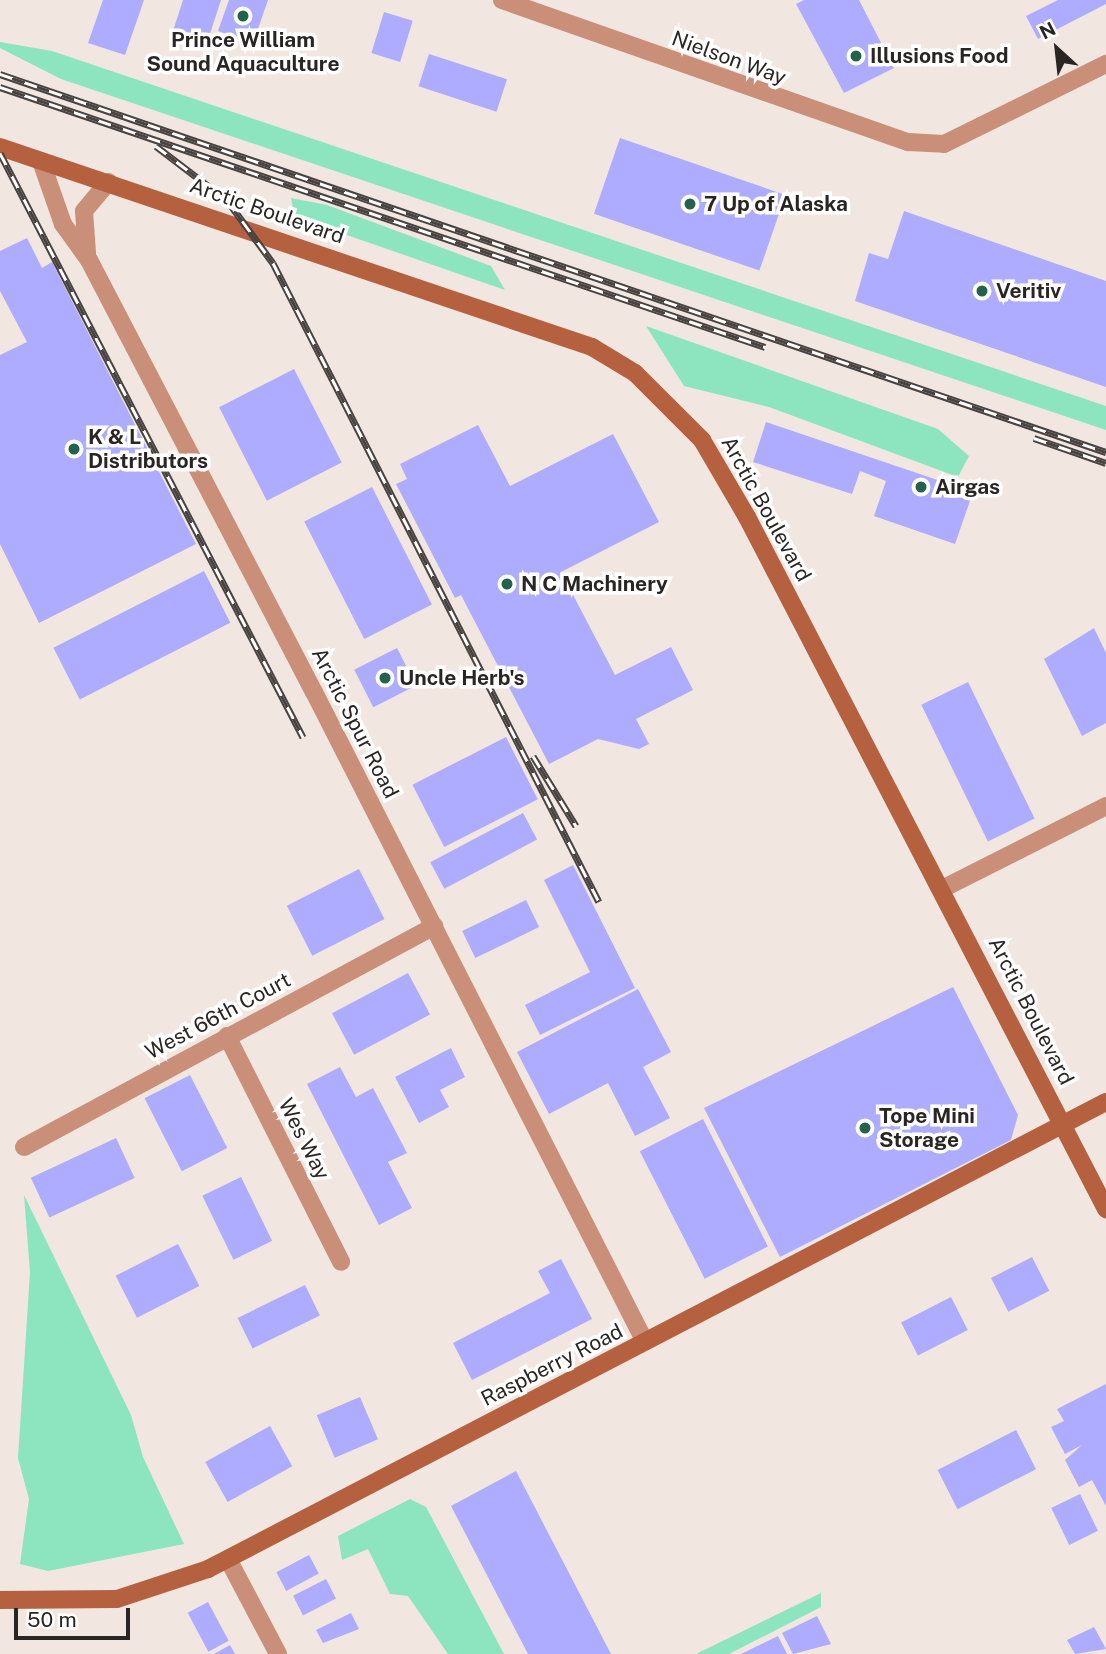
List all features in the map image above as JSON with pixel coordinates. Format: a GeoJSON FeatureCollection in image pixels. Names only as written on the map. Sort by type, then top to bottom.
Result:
{"type":"FeatureCollection","features":[{"type":"Feature","properties":{"kind":"main road","name":"Arctic Boulevard"},"geometry":{"type":"LineString","coordinates":[[0,147],[592,347],[635,373],[702,440],[943,889],[1106,1209]]}},
{"type":"Feature","properties":{"kind":"main road","name":"Raspberry Road"},"geometry":{"type":"LineString","coordinates":[[0,1600],[117,1599],[228,1559],[1106,1102]]}},
{"type":"Feature","properties":{"kind":"street","name":"Nielson Way"},"geometry":{"type":"LineString","coordinates":[[502,0],[785,102],[908,142],[944,144],[1106,64]]}},
{"type":"Feature","properties":{"kind":"street","name":"Arctic Spur Road"},"geometry":{"type":"LineString","coordinates":[[41,160],[63,224],[89,260],[581,1208],[645,1342]]}},
{"type":"Feature","properties":{"kind":"street","name":"Arctic Spur Road"},"geometry":{"type":"LineString","coordinates":[[89,260],[84,211],[108,182]]}},
{"type":"Feature","properties":{"kind":"street"},"geometry":{"type":"LineString","coordinates":[[943,889],[1106,806]]}},
{"type":"Feature","properties":{"kind":"street","name":"West 66th Court"},"geometry":{"type":"LineString","coordinates":[[24,1147],[434,926]]}},
{"type":"Feature","properties":{"kind":"street","name":"Wes Way"},"geometry":{"type":"LineString","coordinates":[[227,1036],[341,1262]]}},
{"type":"Feature","properties":{"kind":"street"},"geometry":{"type":"LineString","coordinates":[[228,1559],[278,1654]]}},
{"type":"Feature","properties":{"kind":"green space"},"geometry":{"type":"Polygon","coordinates":[[[0,42],[52,51],[1106,406],[1106,430],[61,79],[0,48],[0,42]]]}},
{"type":"Feature","properties":{"kind":"green space"},"geometry":{"type":"Polygon","coordinates":[[[291,198],[327,205],[491,266],[505,290],[295,217],[291,198]]]}},
{"type":"Feature","properties":{"kind":"green space"},"geometry":{"type":"Polygon","coordinates":[[[646,326],[938,429],[969,456],[958,477],[769,407],[684,386],[646,326]]]}},
{"type":"Feature","properties":{"kind":"green space"},"geometry":{"type":"Polygon","coordinates":[[[24,1195],[131,1415],[143,1457],[184,1544],[48,1571],[20,1564],[29,1499],[18,1458],[30,1272],[24,1195]]]}},
{"type":"Feature","properties":{"kind":"green space"},"geometry":{"type":"Polygon","coordinates":[[[410,1499],[426,1507],[504,1654],[448,1654],[408,1596],[390,1594],[368,1549],[342,1560],[338,1536],[410,1499]]]}},
{"type":"Feature","properties":{"kind":"green space"},"geometry":{"type":"Polygon","coordinates":[[[821,1593],[821,1607],[729,1654],[696,1654],[821,1593]]]}},
{"type":"Feature","properties":{"kind":"building"},"geometry":{"type":"Polygon","coordinates":[[[103,0],[144,0],[125,55],[88,43],[103,0]]]}},
{"type":"Feature","properties":{"kind":"building"},"geometry":{"type":"Polygon","coordinates":[[[183,0],[221,0],[207,43],[173,31],[183,0]]]}},
{"type":"Feature","properties":{"kind":"building","name":"Prince William Sound Aquaculture"},"geometry":{"type":"Polygon","coordinates":[[[229,0],[268,0],[253,43],[218,31],[229,0]]]}},
{"type":"Feature","properties":{"kind":"building","name":"Illusions Food"},"geometry":{"type":"Polygon","coordinates":[[[804,0],[859,0],[894,68],[844,93],[796,4],[804,0]]]}},
{"type":"Feature","properties":{"kind":"building"},"geometry":{"type":"Polygon","coordinates":[[[1058,0],[1106,0],[1106,4],[1038,39],[1026,16],[1058,0]]]}},
{"type":"Feature","properties":{"kind":"building"},"geometry":{"type":"Polygon","coordinates":[[[384,12],[413,21],[400,62],[371,53],[384,12]]]}},
{"type":"Feature","properties":{"kind":"building"},"geometry":{"type":"Polygon","coordinates":[[[429,54],[507,79],[496,112],[418,86],[429,54]]]}},
{"type":"Feature","properties":{"kind":"building","name":"7 Up of Alaska"},"geometry":{"type":"Polygon","coordinates":[[[620,138],[785,195],[759,271],[594,214],[620,138]]]}},
{"type":"Feature","properties":{"kind":"building","name":"Veritiv"},"geometry":{"type":"Polygon","coordinates":[[[904,211],[1106,281],[1106,387],[855,301],[869,253],[888,259],[904,211]]]}},
{"type":"Feature","properties":{"kind":"building","name":"K & L Distributors"},"geometry":{"type":"Polygon","coordinates":[[[27,238],[42,268],[52,262],[196,544],[39,623],[0,544],[0,355],[27,342],[0,291],[0,251],[27,238]]]}},
{"type":"Feature","properties":{"kind":"building"},"geometry":{"type":"Polygon","coordinates":[[[294,369],[342,463],[267,501],[219,407],[294,369]]]}},
{"type":"Feature","properties":{"kind":"building","name":"Airgas"},"geometry":{"type":"Polygon","coordinates":[[[766,422],[973,492],[955,544],[874,516],[886,481],[860,471],[852,494],[753,462],[766,422]]]}},
{"type":"Feature","properties":{"kind":"building","name":"N C Machinery"},"geometry":{"type":"Polygon","coordinates":[[[478,425],[510,486],[613,434],[659,522],[561,572],[615,675],[671,647],[693,690],[636,719],[649,744],[639,749],[598,739],[549,764],[461,595],[455,598],[396,484],[407,479],[400,464],[478,425]]]}},
{"type":"Feature","properties":{"kind":"building"},"geometry":{"type":"Polygon","coordinates":[[[372,487],[432,605],[364,639],[304,522],[372,487]]]}},
{"type":"Feature","properties":{"kind":"building"},"geometry":{"type":"Polygon","coordinates":[[[204,571],[230,623],[80,699],[53,648],[204,571]]]}},
{"type":"Feature","properties":{"kind":"building"},"geometry":{"type":"Polygon","coordinates":[[[1094,628],[1106,653],[1106,723],[1082,736],[1044,659],[1094,628]]]}},
{"type":"Feature","properties":{"kind":"building","name":"Uncle Herb's"},"geometry":{"type":"Polygon","coordinates":[[[397,648],[416,685],[373,707],[354,670],[397,648]]]}},
{"type":"Feature","properties":{"kind":"building"},"geometry":{"type":"Polygon","coordinates":[[[968,682],[1035,819],[988,841],[921,705],[968,682]]]}},
{"type":"Feature","properties":{"kind":"building"},"geometry":{"type":"Polygon","coordinates":[[[506,737],[538,799],[444,847],[412,785],[506,737]]]}},
{"type":"Feature","properties":{"kind":"building"},"geometry":{"type":"Polygon","coordinates":[[[523,813],[537,839],[444,889],[430,862],[523,813]]]}},
{"type":"Feature","properties":{"kind":"building"},"geometry":{"type":"Polygon","coordinates":[[[573,865],[635,988],[540,1035],[525,1005],[590,972],[544,880],[573,865]]]}},
{"type":"Feature","properties":{"kind":"building"},"geometry":{"type":"Polygon","coordinates":[[[359,869],[384,919],[312,956],[287,906],[359,869]]]}},
{"type":"Feature","properties":{"kind":"building"},"geometry":{"type":"Polygon","coordinates":[[[526,900],[539,927],[475,958],[462,931],[526,900]]]}},
{"type":"Feature","properties":{"kind":"building"},"geometry":{"type":"Polygon","coordinates":[[[408,973],[430,1014],[354,1055],[332,1013],[408,973]]]}},
{"type":"Feature","properties":{"kind":"building","name":"Tope Mini Storage"},"geometry":{"type":"Polygon","coordinates":[[[953,987],[1018,1115],[1011,1140],[780,1257],[704,1108],[953,987]]]}},
{"type":"Feature","properties":{"kind":"building"},"geometry":{"type":"Polygon","coordinates":[[[638,989],[671,1052],[643,1067],[670,1118],[635,1136],[608,1083],[549,1114],[517,1052],[638,989]]]}},
{"type":"Feature","properties":{"kind":"building"},"geometry":{"type":"Polygon","coordinates":[[[451,1048],[465,1077],[440,1090],[449,1107],[419,1123],[395,1077],[451,1048]]]}},
{"type":"Feature","properties":{"kind":"building"},"geometry":{"type":"Polygon","coordinates":[[[340,1067],[356,1097],[373,1088],[407,1153],[388,1162],[412,1208],[379,1225],[307,1084],[340,1067]]]}},
{"type":"Feature","properties":{"kind":"building"},"geometry":{"type":"Polygon","coordinates":[[[190,1075],[227,1148],[182,1171],[145,1098],[190,1075]]]}},
{"type":"Feature","properties":{"kind":"building"},"geometry":{"type":"Polygon","coordinates":[[[703,1119],[768,1246],[705,1279],[640,1151],[703,1119]]]}},
{"type":"Feature","properties":{"kind":"building"},"geometry":{"type":"Polygon","coordinates":[[[116,1138],[135,1178],[49,1218],[31,1178],[116,1138]]]}},
{"type":"Feature","properties":{"kind":"building"},"geometry":{"type":"Polygon","coordinates":[[[241,1177],[272,1241],[233,1260],[202,1196],[241,1177]]]}},
{"type":"Feature","properties":{"kind":"building"},"geometry":{"type":"Polygon","coordinates":[[[178,1244],[199,1286],[137,1318],[116,1276],[178,1244]]]}},
{"type":"Feature","properties":{"kind":"building"},"geometry":{"type":"Polygon","coordinates":[[[1032,1257],[1049,1291],[1008,1312],[991,1278],[1032,1257]]]}},
{"type":"Feature","properties":{"kind":"building"},"geometry":{"type":"Polygon","coordinates":[[[561,1259],[592,1319],[472,1380],[453,1343],[550,1293],[538,1271],[561,1259]]]}},
{"type":"Feature","properties":{"kind":"building"},"geometry":{"type":"Polygon","coordinates":[[[305,1285],[320,1316],[252,1348],[238,1318],[305,1285]]]}},
{"type":"Feature","properties":{"kind":"building"},"geometry":{"type":"Polygon","coordinates":[[[951,1297],[968,1330],[918,1355],[901,1322],[951,1297]]]}},
{"type":"Feature","properties":{"kind":"building"},"geometry":{"type":"Polygon","coordinates":[[[1106,1384],[1106,1506],[1092,1480],[1079,1487],[1065,1460],[1082,1445],[1065,1454],[1051,1427],[1064,1421],[1057,1409],[1106,1384]]]}},
{"type":"Feature","properties":{"kind":"building"},"geometry":{"type":"Polygon","coordinates":[[[360,1397],[378,1439],[335,1458],[317,1415],[360,1397]]]}},
{"type":"Feature","properties":{"kind":"building"},"geometry":{"type":"Polygon","coordinates":[[[270,1426],[292,1466],[228,1502],[205,1462],[270,1426]]]}},
{"type":"Feature","properties":{"kind":"building"},"geometry":{"type":"Polygon","coordinates":[[[1016,1430],[1036,1469],[958,1509],[938,1470],[1016,1430]]]}},
{"type":"Feature","properties":{"kind":"building"},"geometry":{"type":"Polygon","coordinates":[[[516,1471],[611,1654],[528,1654],[451,1506],[516,1471]]]}},
{"type":"Feature","properties":{"kind":"building"},"geometry":{"type":"Polygon","coordinates":[[[1080,1494],[1098,1531],[1069,1545],[1051,1508],[1080,1494]]]}},
{"type":"Feature","properties":{"kind":"building"},"geometry":{"type":"Polygon","coordinates":[[[309,1555],[319,1574],[286,1591],[276,1572],[309,1555]]]}},
{"type":"Feature","properties":{"kind":"building"},"geometry":{"type":"Polygon","coordinates":[[[326,1579],[336,1599],[303,1615],[293,1596],[326,1579]]]}},
{"type":"Feature","properties":{"kind":"building"},"geometry":{"type":"Polygon","coordinates":[[[208,1602],[229,1641],[208,1652],[188,1613],[208,1602]]]}},
{"type":"Feature","properties":{"kind":"building"},"geometry":{"type":"Polygon","coordinates":[[[351,1613],[359,1629],[323,1643],[316,1630],[351,1613]]]}},
{"type":"Feature","properties":{"kind":"building"},"geometry":{"type":"Polygon","coordinates":[[[817,1616],[831,1644],[793,1654],[782,1633],[817,1616]]]}},
{"type":"Feature","properties":{"kind":"building"},"geometry":{"type":"Polygon","coordinates":[[[1094,1627],[1106,1649],[1075,1654],[1067,1640],[1094,1627]]]}},
{"type":"Feature","properties":{"kind":"building"},"geometry":{"type":"Polygon","coordinates":[[[778,1636],[787,1654],[741,1654],[778,1636]]]}},
{"type":"Feature","properties":{"kind":"building"},"geometry":{"type":"Polygon","coordinates":[[[230,1645],[235,1654],[214,1654],[230,1645]]]}},
{"type":"Feature","properties":{"kind":"railway"},"geometry":{"type":"LineString","coordinates":[[0,74],[1106,452]]}},
{"type":"Feature","properties":{"kind":"railway"},"geometry":{"type":"LineString","coordinates":[[0,87],[765,347]]}},
{"type":"Feature","properties":{"kind":"railway"},"geometry":{"type":"LineString","coordinates":[[156,146],[227,200],[273,263],[599,902]]}},
{"type":"Feature","properties":{"kind":"railway"},"geometry":{"type":"LineString","coordinates":[[0,153],[303,737]]}},
{"type":"Feature","properties":{"kind":"railway"},"geometry":{"type":"LineString","coordinates":[[1034,438],[1106,463]]}},
{"type":"Feature","properties":{"kind":"railway"},"geometry":{"type":"LineString","coordinates":[[533,756],[576,826]]}},
{"type":"Feature","properties":{"kind":"place","name":"Prince William Sound Aquaculture"},"geometry":{"type":"Point","coordinates":[243,16]}},
{"type":"Feature","properties":{"kind":"place","name":"Illusions Food"},"geometry":{"type":"Point","coordinates":[856,56]}},
{"type":"Feature","properties":{"kind":"place","name":"7 Up of Alaska"},"geometry":{"type":"Point","coordinates":[690,204]}},
{"type":"Feature","properties":{"kind":"place","name":"Veritiv"},"geometry":{"type":"Point","coordinates":[982,291]}},
{"type":"Feature","properties":{"kind":"place","name":"K & L Distributors"},"geometry":{"type":"Point","coordinates":[74,449]}},
{"type":"Feature","properties":{"kind":"place","name":"Airgas"},"geometry":{"type":"Point","coordinates":[921,487]}},
{"type":"Feature","properties":{"kind":"place","name":"N C Machinery"},"geometry":{"type":"Point","coordinates":[507,584]}},
{"type":"Feature","properties":{"kind":"place","name":"Uncle Herb's"},"geometry":{"type":"Point","coordinates":[385,678]}},
{"type":"Feature","properties":{"kind":"place","name":"Tope Mini Storage"},"geometry":{"type":"Point","coordinates":[865,1128]}}]}
